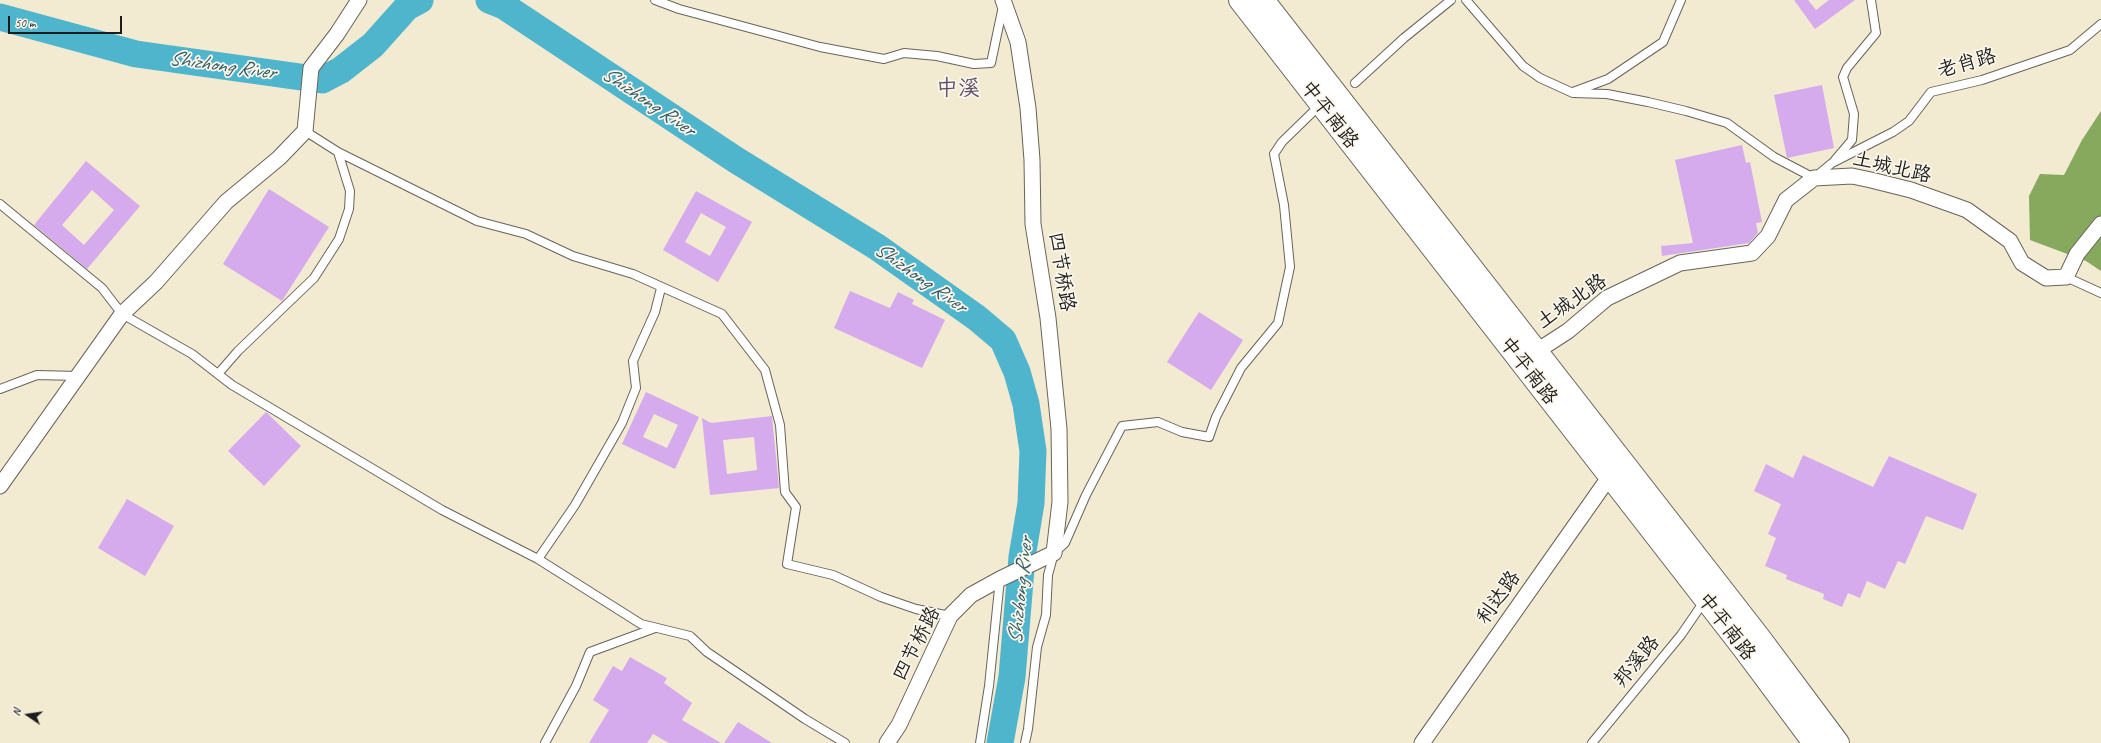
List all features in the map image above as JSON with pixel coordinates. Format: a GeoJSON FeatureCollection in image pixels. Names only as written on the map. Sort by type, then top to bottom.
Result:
{"type":"FeatureCollection","features":[{"type":"Feature","properties":{"kind":"highway","name":"中平南路"},"geometry":{"type":"LineString","coordinates":[[1240,0],[1706,600],[1814,743]]}},
{"type":"Feature","properties":{"kind":"highway"},"geometry":{"type":"LineString","coordinates":[[1263,0],[1759,637],[1838,743]]}},
{"type":"Feature","properties":{"kind":"street"},"geometry":{"type":"LineString","coordinates":[[0,486],[122,314],[156,282],[226,202],[279,158],[305,131],[311,68],[338,34],[359,0]]}},
{"type":"Feature","properties":{"kind":"street","name":"四节桥路"},"geometry":{"type":"LineString","coordinates":[[887,743],[900,724],[950,616],[971,596],[1000,579],[1054,553],[1060,502],[1059,429],[1048,318],[1033,224],[1032,160],[1026,94],[1018,42],[1003,1]]}},
{"type":"Feature","properties":{"kind":"street","name":"土城北路"},"geometry":{"type":"LineString","coordinates":[[1537,351],[1568,331],[1607,298],[1680,263],[1752,253],[1768,236],[1776,221],[1778,213],[1786,200],[1814,178],[1852,176],[1945,201],[1967,210],[2010,241],[2022,263],[2046,278],[2066,278]]}},
{"type":"Feature","properties":{"kind":"street"},"geometry":{"type":"LineString","coordinates":[[2066,278],[2077,254],[2101,224]]}},
{"type":"Feature","properties":{"kind":"street","name":"利达路"},"geometry":{"type":"LineString","coordinates":[[1422,743],[1610,476]]}},
{"type":"Feature","properties":{"kind":"lane"},"geometry":{"type":"LineString","coordinates":[[655,0],[679,9],[820,47],[884,59],[904,54],[937,56],[974,64],[991,63],[1003,1]]}},
{"type":"Feature","properties":{"kind":"lane"},"geometry":{"type":"LineString","coordinates":[[1355,83],[1404,38],[1451,0]]}},
{"type":"Feature","properties":{"kind":"lane"},"geometry":{"type":"LineString","coordinates":[[1466,0],[1523,66],[1540,78],[1573,93],[1606,94],[1648,102],[1727,123],[1774,157],[1814,178]]}},
{"type":"Feature","properties":{"kind":"lane"},"geometry":{"type":"LineString","coordinates":[[1573,93],[1608,79],[1663,42],[1681,0]]}},
{"type":"Feature","properties":{"kind":"lane"},"geometry":{"type":"LineString","coordinates":[[1832,163],[1852,140],[1854,114],[1843,77],[1847,68],[1876,33],[1871,0]]}},
{"type":"Feature","properties":{"kind":"lane","name":"老肖路"},"geometry":{"type":"LineString","coordinates":[[1814,178],[1832,163],[1893,132],[1909,121],[1931,92],[1982,80],[2070,50],[2101,24]]}},
{"type":"Feature","properties":{"kind":"lane"},"geometry":{"type":"LineString","coordinates":[[1025,743],[1028,729],[1037,647],[1046,615],[1048,575],[1054,553],[1065,543],[1086,495],[1122,426],[1158,422],[1182,432],[1209,437],[1216,417],[1241,368],[1278,323],[1290,267],[1284,205],[1274,154],[1282,142],[1321,104]]}},
{"type":"Feature","properties":{"kind":"lane"},"geometry":{"type":"LineString","coordinates":[[305,131],[338,152],[477,221],[526,234],[573,256],[633,274],[661,288],[722,314],[765,370],[780,425],[785,492],[796,507],[787,564],[833,575],[881,597],[916,609],[950,616]]}},
{"type":"Feature","properties":{"kind":"lane"},"geometry":{"type":"LineString","coordinates":[[218,374],[238,351],[314,278],[339,239],[349,209],[350,191],[338,152]]}},
{"type":"Feature","properties":{"kind":"lane"},"geometry":{"type":"LineString","coordinates":[[0,204],[102,288],[122,314],[192,354],[238,389],[442,510],[538,559],[641,624],[690,636],[707,652],[805,719],[845,743]]}},
{"type":"Feature","properties":{"kind":"lane"},"geometry":{"type":"LineString","coordinates":[[2066,278],[2101,293]]}},
{"type":"Feature","properties":{"kind":"lane"},"geometry":{"type":"LineString","coordinates":[[538,559],[575,505],[622,423],[636,388],[633,361],[655,312],[661,288]]}},
{"type":"Feature","properties":{"kind":"lane"},"geometry":{"type":"LineString","coordinates":[[0,389],[37,375],[78,376]]}},
{"type":"Feature","properties":{"kind":"lane"},"geometry":{"type":"LineString","coordinates":[[980,743],[989,686],[1000,579]]}},
{"type":"Feature","properties":{"kind":"lane","name":"邦溪路"},"geometry":{"type":"LineString","coordinates":[[1592,743],[1681,635],[1706,600]]}},
{"type":"Feature","properties":{"kind":"lane"},"geometry":{"type":"LineString","coordinates":[[545,743],[576,686],[590,652],[655,628]]}},
{"type":"Feature","properties":{"kind":"green space"},"geometry":{"type":"Polygon","coordinates":[[[2101,111],[2101,271],[2086,261],[2030,240],[2029,196],[2040,174],[2064,175],[2082,140],[2101,111]]]}},
{"type":"Feature","properties":{"kind":"building"},"geometry":{"type":"Polygon","coordinates":[[[1794,0],[1808,0],[1816,10],[1829,0],[1855,0],[1815,29],[1794,0]]]}},
{"type":"Feature","properties":{"kind":"building"},"geometry":{"type":"Polygon","coordinates":[[[1822,85],[1834,148],[1787,158],[1774,95],[1822,85]]]}},
{"type":"Feature","properties":{"kind":"building"},"geometry":{"type":"Polygon","coordinates":[[[1742,145],[1746,163],[1750,162],[1762,222],[1756,223],[1758,233],[1749,243],[1662,256],[1661,246],[1693,243],[1675,160],[1742,145]]]}},
{"type":"Feature","properties":{"kind":"building"},"geometry":{"type":"Polygon","coordinates":[[[86,161],[140,206],[87,269],[34,225],[86,161]],[[92,190],[62,225],[84,245],[114,210],[92,190]]]}},
{"type":"Feature","properties":{"kind":"building"},"geometry":{"type":"Polygon","coordinates":[[[269,189],[329,227],[282,301],[223,264],[269,189]]]}},
{"type":"Feature","properties":{"kind":"building"},"geometry":{"type":"Polygon","coordinates":[[[696,191],[752,222],[718,282],[663,250],[696,191]],[[701,213],[685,242],[710,256],[726,227],[701,213]]]}},
{"type":"Feature","properties":{"kind":"building"},"geometry":{"type":"Polygon","coordinates":[[[850,291],[890,308],[898,292],[914,300],[912,304],[945,320],[922,368],[834,328],[850,291]]]}},
{"type":"Feature","properties":{"kind":"building"},"geometry":{"type":"Polygon","coordinates":[[[1199,312],[1243,340],[1211,390],[1167,362],[1199,312]]]}},
{"type":"Feature","properties":{"kind":"building"},"geometry":{"type":"Polygon","coordinates":[[[646,392],[699,417],[675,469],[622,444],[646,392]],[[654,414],[643,437],[667,448],[678,425],[654,414]]]}},
{"type":"Feature","properties":{"kind":"building"},"geometry":{"type":"Polygon","coordinates":[[[266,412],[301,446],[264,486],[228,451],[266,412]]]}},
{"type":"Feature","properties":{"kind":"building"},"geometry":{"type":"Polygon","coordinates":[[[772,416],[779,488],[710,495],[702,418],[711,423],[772,416]],[[754,437],[723,440],[727,474],[757,470],[754,437]]]}},
{"type":"Feature","properties":{"kind":"building"},"geometry":{"type":"Polygon","coordinates":[[[1803,455],[1873,487],[1889,456],[1977,494],[1963,530],[1926,516],[1905,564],[1898,561],[1885,589],[1867,581],[1860,598],[1848,593],[1842,607],[1823,599],[1824,594],[1786,579],[1787,575],[1765,566],[1776,538],[1768,534],[1781,504],[1754,491],[1766,464],[1793,478],[1803,455]]]}},
{"type":"Feature","properties":{"kind":"building"},"geometry":{"type":"Polygon","coordinates":[[[127,499],[174,526],[145,576],[98,548],[127,499]]]}},
{"type":"Feature","properties":{"kind":"building"},"geometry":{"type":"Polygon","coordinates":[[[630,657],[667,678],[664,683],[692,703],[682,720],[721,743],[669,743],[653,734],[647,743],[589,743],[609,710],[593,700],[613,666],[622,671],[630,657]]]}},
{"type":"Feature","properties":{"kind":"building"},"geometry":{"type":"Polygon","coordinates":[[[738,722],[772,743],[724,743],[738,722]]]}},
{"type":"Feature","properties":{"kind":"waterway","name":"Shizhong River"},"geometry":{"type":"LineString","coordinates":[[0,17],[136,54],[322,80],[341,70],[373,45],[407,7],[420,0]]}},
{"type":"Feature","properties":{"kind":"waterway","name":"Shizhong River"},"geometry":{"type":"LineString","coordinates":[[489,0],[504,6],[736,160],[877,247],[977,318],[1003,340],[1017,372],[1026,404],[1033,451],[1031,503],[1022,557],[1012,677],[1000,743]]}},
{"type":"Feature","properties":{"kind":"district","name":"中溪"},"geometry":{"type":"Point","coordinates":[958,89]}}]}
